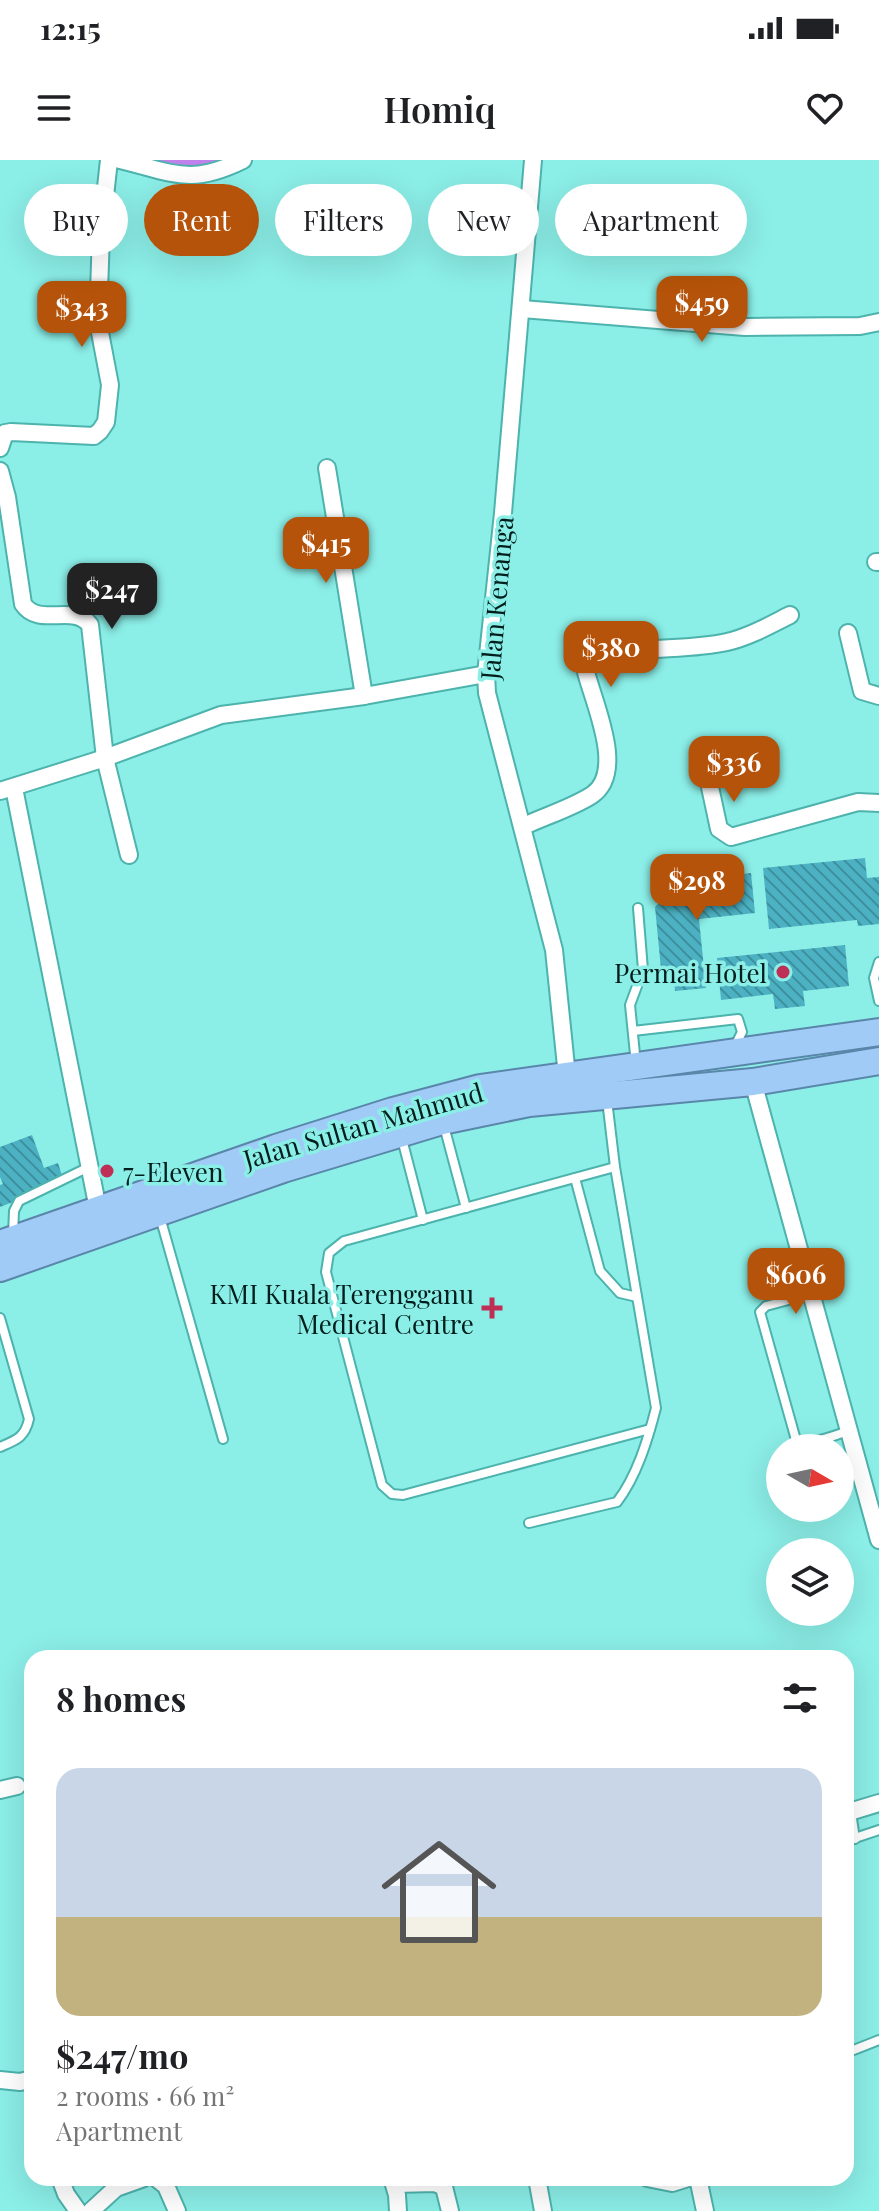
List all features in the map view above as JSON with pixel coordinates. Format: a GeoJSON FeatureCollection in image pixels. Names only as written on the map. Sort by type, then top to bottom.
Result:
{"type":"FeatureCollection","features":[{"type":"Feature","properties":{"kind":"highway","name":"Jalan Sultan Mahmud"},"geometry":{"type":"LineString","coordinates":[[6,1242],[276,1148],[393,1111],[480,1088],[879,1032]]}},
{"type":"Feature","properties":{"kind":"highway","name":"Jalan Sultan Mahmud"},"geometry":{"type":"LineString","coordinates":[[0,1268],[283,1169],[442,1121],[529,1103],[753,1082],[879,1061]]}},
{"type":"Feature","properties":{"kind":"street"},"geometry":{"type":"LineString","coordinates":[[0,448],[5,433],[94,436],[106,422],[110,385],[98,322],[101,233],[109,160]]}},
{"type":"Feature","properties":{"kind":"street"},"geometry":{"type":"LineString","coordinates":[[120,160],[187,177],[199,177],[243,160]]}},
{"type":"Feature","properties":{"kind":"street","name":"Jalan Kenanga"},"geometry":{"type":"LineString","coordinates":[[533,160],[522,309],[486,674],[487,693],[554,950],[567,1076]]}},
{"type":"Feature","properties":{"kind":"street"},"geometry":{"type":"LineString","coordinates":[[522,309],[745,327],[860,326],[879,322]]}},
{"type":"Feature","properties":{"kind":"street"},"geometry":{"type":"LineString","coordinates":[[327,468],[364,696]]}},
{"type":"Feature","properties":{"kind":"street"},"geometry":{"type":"LineString","coordinates":[[0,471],[7,497],[23,604],[35,615],[79,616],[90,625],[105,758],[129,855]]}},
{"type":"Feature","properties":{"kind":"street"},"geometry":{"type":"LineString","coordinates":[[524,826],[592,795],[604,784],[609,758],[586,672],[592,660],[670,647],[727,642],[790,615]]}},
{"type":"Feature","properties":{"kind":"street"},"geometry":{"type":"LineString","coordinates":[[848,633],[862,691],[879,696]]}},
{"type":"Feature","properties":{"kind":"street"},"geometry":{"type":"LineString","coordinates":[[98,1209],[7,789],[105,758],[221,715],[364,696],[486,674]]}},
{"type":"Feature","properties":{"kind":"street"},"geometry":{"type":"LineString","coordinates":[[710,787],[719,829],[731,837],[858,802],[879,803]]}},
{"type":"Feature","properties":{"kind":"street"},"geometry":{"type":"LineString","coordinates":[[753,1082],[879,1540]]}},
{"type":"Feature","properties":{"kind":"street"},"geometry":{"type":"LineString","coordinates":[[0,1790],[17,1786]]}},
{"type":"Feature","properties":{"kind":"street"},"geometry":{"type":"LineString","coordinates":[[854,1811],[879,1803]]}},
{"type":"Feature","properties":{"kind":"street"},"geometry":{"type":"LineString","coordinates":[[0,2080],[24,2081]]}},
{"type":"Feature","properties":{"kind":"street"},"geometry":{"type":"LineString","coordinates":[[63,2186],[78,2211]]}},
{"type":"Feature","properties":{"kind":"street"},"geometry":{"type":"LineString","coordinates":[[91,2211],[122,2186]]}},
{"type":"Feature","properties":{"kind":"street"},"geometry":{"type":"LineString","coordinates":[[166,2186],[177,2211]]}},
{"type":"Feature","properties":{"kind":"street"},"geometry":{"type":"LineString","coordinates":[[395,2186],[398,2211]]}},
{"type":"Feature","properties":{"kind":"street"},"geometry":{"type":"LineString","coordinates":[[442,2186],[450,2211]]}},
{"type":"Feature","properties":{"kind":"street"},"geometry":{"type":"LineString","coordinates":[[538,2186],[543,2211]]}},
{"type":"Feature","properties":{"kind":"street"},"geometry":{"type":"LineString","coordinates":[[700,2186],[705,2211]]}},
{"type":"Feature","properties":{"kind":"lane"},"geometry":{"type":"LineString","coordinates":[[636,1066],[630,1005],[643,970],[638,908]]}},
{"type":"Feature","properties":{"kind":"lane"},"geometry":{"type":"LineString","coordinates":[[879,962],[874,978],[879,1001]]}},
{"type":"Feature","properties":{"kind":"lane"},"geometry":{"type":"LineString","coordinates":[[633,1031],[738,1019],[742,1032],[730,1053]]}},
{"type":"Feature","properties":{"kind":"lane"},"geometry":{"type":"LineString","coordinates":[[529,1523],[617,1502],[626,1491],[656,1408],[615,1167],[606,1095]]}},
{"type":"Feature","properties":{"kind":"lane"},"geometry":{"type":"LineString","coordinates":[[442,1121],[466,1208]]}},
{"type":"Feature","properties":{"kind":"lane"},"geometry":{"type":"LineString","coordinates":[[400,1133],[423,1220]]}},
{"type":"Feature","properties":{"kind":"lane"},"geometry":{"type":"LineString","coordinates":[[6,1242],[19,1201],[89,1167]]}},
{"type":"Feature","properties":{"kind":"lane"},"geometry":{"type":"LineString","coordinates":[[615,1167],[344,1241],[329,1253],[326,1272],[382,1485],[392,1494],[403,1495],[650,1429]]}},
{"type":"Feature","properties":{"kind":"lane"},"geometry":{"type":"LineString","coordinates":[[575,1178],[600,1271],[620,1293],[637,1297]]}},
{"type":"Feature","properties":{"kind":"lane"},"geometry":{"type":"LineString","coordinates":[[159,1212],[223,1439]]}},
{"type":"Feature","properties":{"kind":"lane"},"geometry":{"type":"LineString","coordinates":[[811,1294],[766,1306],[760,1312],[796,1440],[802,1443],[814,1441],[849,1431]]}},
{"type":"Feature","properties":{"kind":"lane"},"geometry":{"type":"LineString","coordinates":[[0,1318],[29,1419],[26,1433],[17,1441],[0,1447]]}},
{"type":"Feature","properties":{"kind":"lane"},"geometry":{"type":"LineString","coordinates":[[854,1839],[879,1830]]}},
{"type":"Feature","properties":{"kind":"lane"},"geometry":{"type":"LineString","coordinates":[[854,2050],[879,2040]]}},
{"type":"Feature","properties":{"kind":"building"},"geometry":{"type":"Polygon","coordinates":[[[865,858],[867,878],[879,877],[879,924],[858,926],[857,920],[769,929],[763,868],[865,858]]]}},
{"type":"Feature","properties":{"kind":"building"},"geometry":{"type":"Polygon","coordinates":[[[751,873],[755,913],[699,919],[706,988],[675,991],[673,968],[661,969],[655,907],[681,880],[751,873]]]}},
{"type":"Feature","properties":{"kind":"building","name":"Permai Hotel"},"geometry":{"type":"Polygon","coordinates":[[[845,945],[849,986],[803,991],[805,1006],[775,1009],[773,994],[721,1000],[717,958],[845,945]]]}},
{"type":"Feature","properties":{"kind":"building"},"geometry":{"type":"Polygon","coordinates":[[[32,1135],[44,1168],[58,1163],[64,1182],[0,1207],[0,1185],[3,1184],[0,1177],[0,1147],[32,1135]]]}},
{"type":"Feature","properties":{"kind":"waterway"},"geometry":{"type":"LineString","coordinates":[[161,160],[192,166],[224,160]]}},
{"type":"Feature","properties":{"kind":"place","name":"Permai Hotel"},"geometry":{"type":"Point","coordinates":[783,972]}},
{"type":"Feature","properties":{"kind":"place","name":"7-Eleven"},"geometry":{"type":"Point","coordinates":[107,1171]}},
{"type":"Feature","properties":{"kind":"place","name":"KMI Kuala Terengganu Medical Centre"},"geometry":{"type":"Point","coordinates":[492,1308]}}]}
